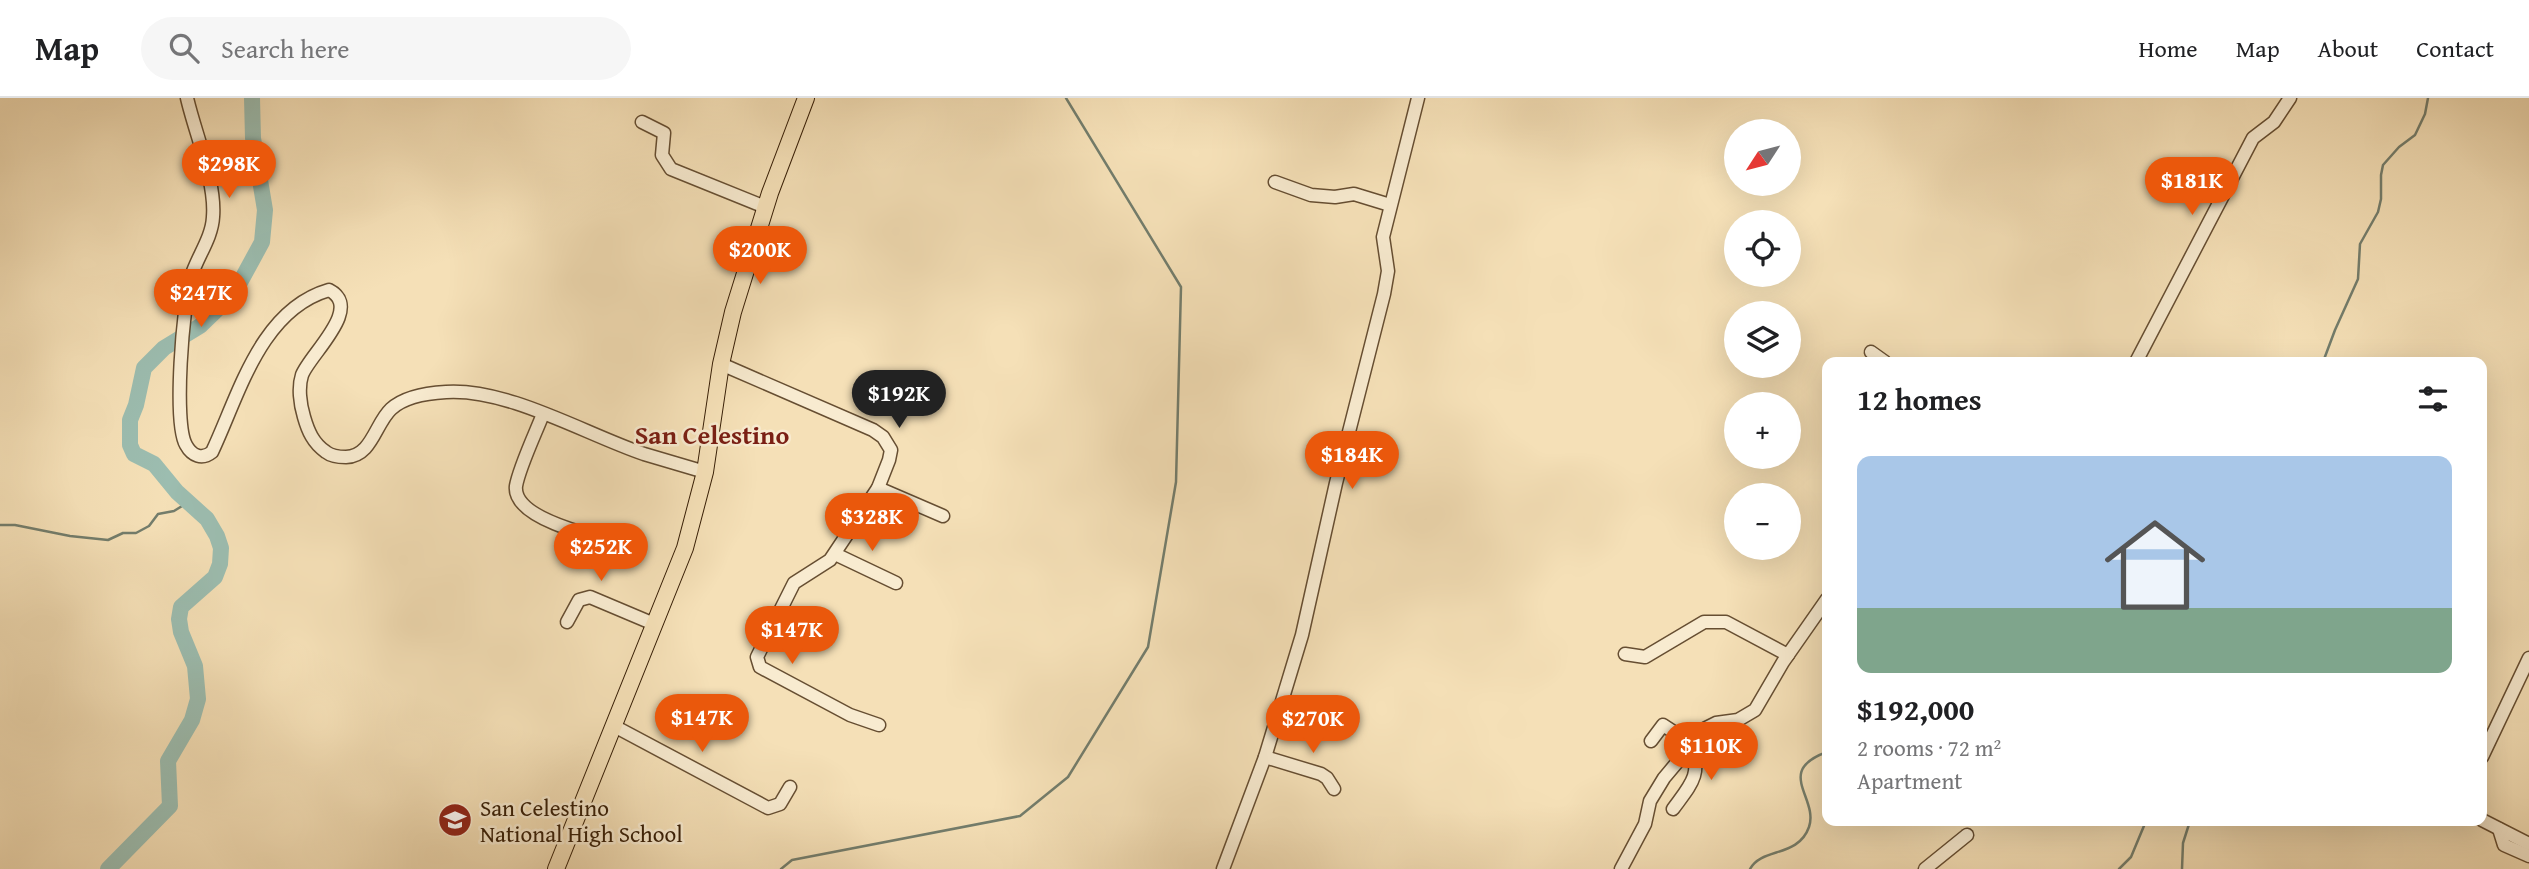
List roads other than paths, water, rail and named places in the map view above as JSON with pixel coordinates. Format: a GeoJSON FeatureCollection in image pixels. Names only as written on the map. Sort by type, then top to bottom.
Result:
{"type":"FeatureCollection","features":[{"type":"Feature","properties":{"kind":"main road"},"geometry":{"type":"LineString","coordinates":[[556,869],[685,548],[705,472],[721,364],[744,273],[765,207],[806,98]]}},
{"type":"Feature","properties":{"kind":"street"},"geometry":{"type":"LineString","coordinates":[[187,98],[208,175],[213,220],[191,275],[186,299],[181,433],[191,452],[199,457],[212,452],[249,368],[266,339],[287,316],[307,300],[329,290],[340,300],[341,313],[337,326],[312,356],[300,384],[302,411],[307,428],[314,442],[328,454],[353,457],[361,453],[390,410],[415,397],[446,392],[474,393],[543,414],[643,453],[705,472]]}},
{"type":"Feature","properties":{"kind":"street"},"geometry":{"type":"LineString","coordinates":[[1223,869],[1265,757],[1302,635],[1336,483],[1384,294],[1388,271],[1382,237],[1418,98]]}},
{"type":"Feature","properties":{"kind":"street"},"geometry":{"type":"LineString","coordinates":[[2139,357],[2253,138],[2273,122],[2290,98]]}},
{"type":"Feature","properties":{"kind":"street"},"geometry":{"type":"LineString","coordinates":[[642,122],[664,133],[662,155],[671,169],[765,207]]}},
{"type":"Feature","properties":{"kind":"street"},"geometry":{"type":"LineString","coordinates":[[1275,182],[1320,197],[1354,194],[1390,205]]}},
{"type":"Feature","properties":{"kind":"street"},"geometry":{"type":"LineString","coordinates":[[1871,352],[1878,357]]}},
{"type":"Feature","properties":{"kind":"street"},"geometry":{"type":"LineString","coordinates":[[721,364],[883,437],[891,450],[890,460],[878,488],[835,554],[825,564],[794,583],[757,657],[760,667],[850,715],[879,725]]}},
{"type":"Feature","properties":{"kind":"street"},"geometry":{"type":"LineString","coordinates":[[543,414],[516,485],[521,503],[530,511],[556,524],[625,544]]}},
{"type":"Feature","properties":{"kind":"street"},"geometry":{"type":"LineString","coordinates":[[878,488],[943,516]]}},
{"type":"Feature","properties":{"kind":"street"},"geometry":{"type":"LineString","coordinates":[[835,554],[895,583]]}},
{"type":"Feature","properties":{"kind":"street"},"geometry":{"type":"LineString","coordinates":[[567,622],[579,600],[590,597],[654,624]]}},
{"type":"Feature","properties":{"kind":"street"},"geometry":{"type":"LineString","coordinates":[[1621,869],[1645,824],[1650,801],[1664,778],[1706,728],[1716,723],[1738,720],[1755,710],[1822,605]]}},
{"type":"Feature","properties":{"kind":"street"},"geometry":{"type":"LineString","coordinates":[[1625,654],[1645,657],[1704,622],[1715,620],[1726,622],[1788,655]]}},
{"type":"Feature","properties":{"kind":"street"},"geometry":{"type":"LineString","coordinates":[[2487,746],[2529,658]]}},
{"type":"Feature","properties":{"kind":"street"},"geometry":{"type":"LineString","coordinates":[[1651,741],[1663,725],[1692,744],[1698,762],[1697,772],[1674,809]]}},
{"type":"Feature","properties":{"kind":"street"},"geometry":{"type":"LineString","coordinates":[[614,726],[768,808],[780,804],[790,787]]}},
{"type":"Feature","properties":{"kind":"street"},"geometry":{"type":"LineString","coordinates":[[1265,757],[1321,774],[1334,789]]}},
{"type":"Feature","properties":{"kind":"street"},"geometry":{"type":"LineString","coordinates":[[2487,823],[2529,844]]}},
{"type":"Feature","properties":{"kind":"street"},"geometry":{"type":"LineString","coordinates":[[2499,829],[2504,845],[2529,856]]}},
{"type":"Feature","properties":{"kind":"street"},"geometry":{"type":"LineString","coordinates":[[1926,869],[1967,835]]}},
{"type":"Feature","properties":{"kind":"waterway"},"geometry":{"type":"LineString","coordinates":[[108,869],[170,806],[168,761],[192,720],[198,699],[195,666],[181,632],[181,607],[215,577],[220,564],[221,548],[207,519],[177,492],[154,464],[134,454],[130,445],[130,420],[144,368],[164,348],[200,326],[227,300],[237,288],[262,242],[265,210],[253,138],[252,98]]}},
{"type":"Feature","properties":{"kind":"waterway"},"geometry":{"type":"LineString","coordinates":[[781,869],[792,860],[1020,816],[1068,777],[1148,647],[1176,482],[1181,287],[1066,98]]}},
{"type":"Feature","properties":{"kind":"waterway"},"geometry":{"type":"LineString","coordinates":[[2325,357],[2358,279],[2360,244],[2378,212],[2383,165],[2399,147],[2415,135],[2425,114],[2428,98]]}},
{"type":"Feature","properties":{"kind":"waterway"},"geometry":{"type":"LineString","coordinates":[[0,525],[108,540],[123,533],[136,533],[149,526],[158,514],[174,511],[190,501]]}},
{"type":"Feature","properties":{"kind":"waterway"},"geometry":{"type":"LineString","coordinates":[[1750,869],[1756,862],[1797,844],[1804,837],[1810,816],[1801,776],[1803,768],[1811,759],[1822,754]]}},
{"type":"Feature","properties":{"kind":"waterway"},"geometry":{"type":"LineString","coordinates":[[2119,869],[2131,857],[2144,826]]}},
{"type":"Feature","properties":{"kind":"waterway"},"geometry":{"type":"LineString","coordinates":[[2182,869],[2183,843],[2188,826]]}},
{"type":"Feature","properties":{"kind":"place","name":"San Celestino National High School"},"geometry":{"type":"Point","coordinates":[455,820]}},
{"type":"Feature","properties":{"kind":"district","name":"San Celestino"},"geometry":{"type":"Point","coordinates":[712,434]}}]}
